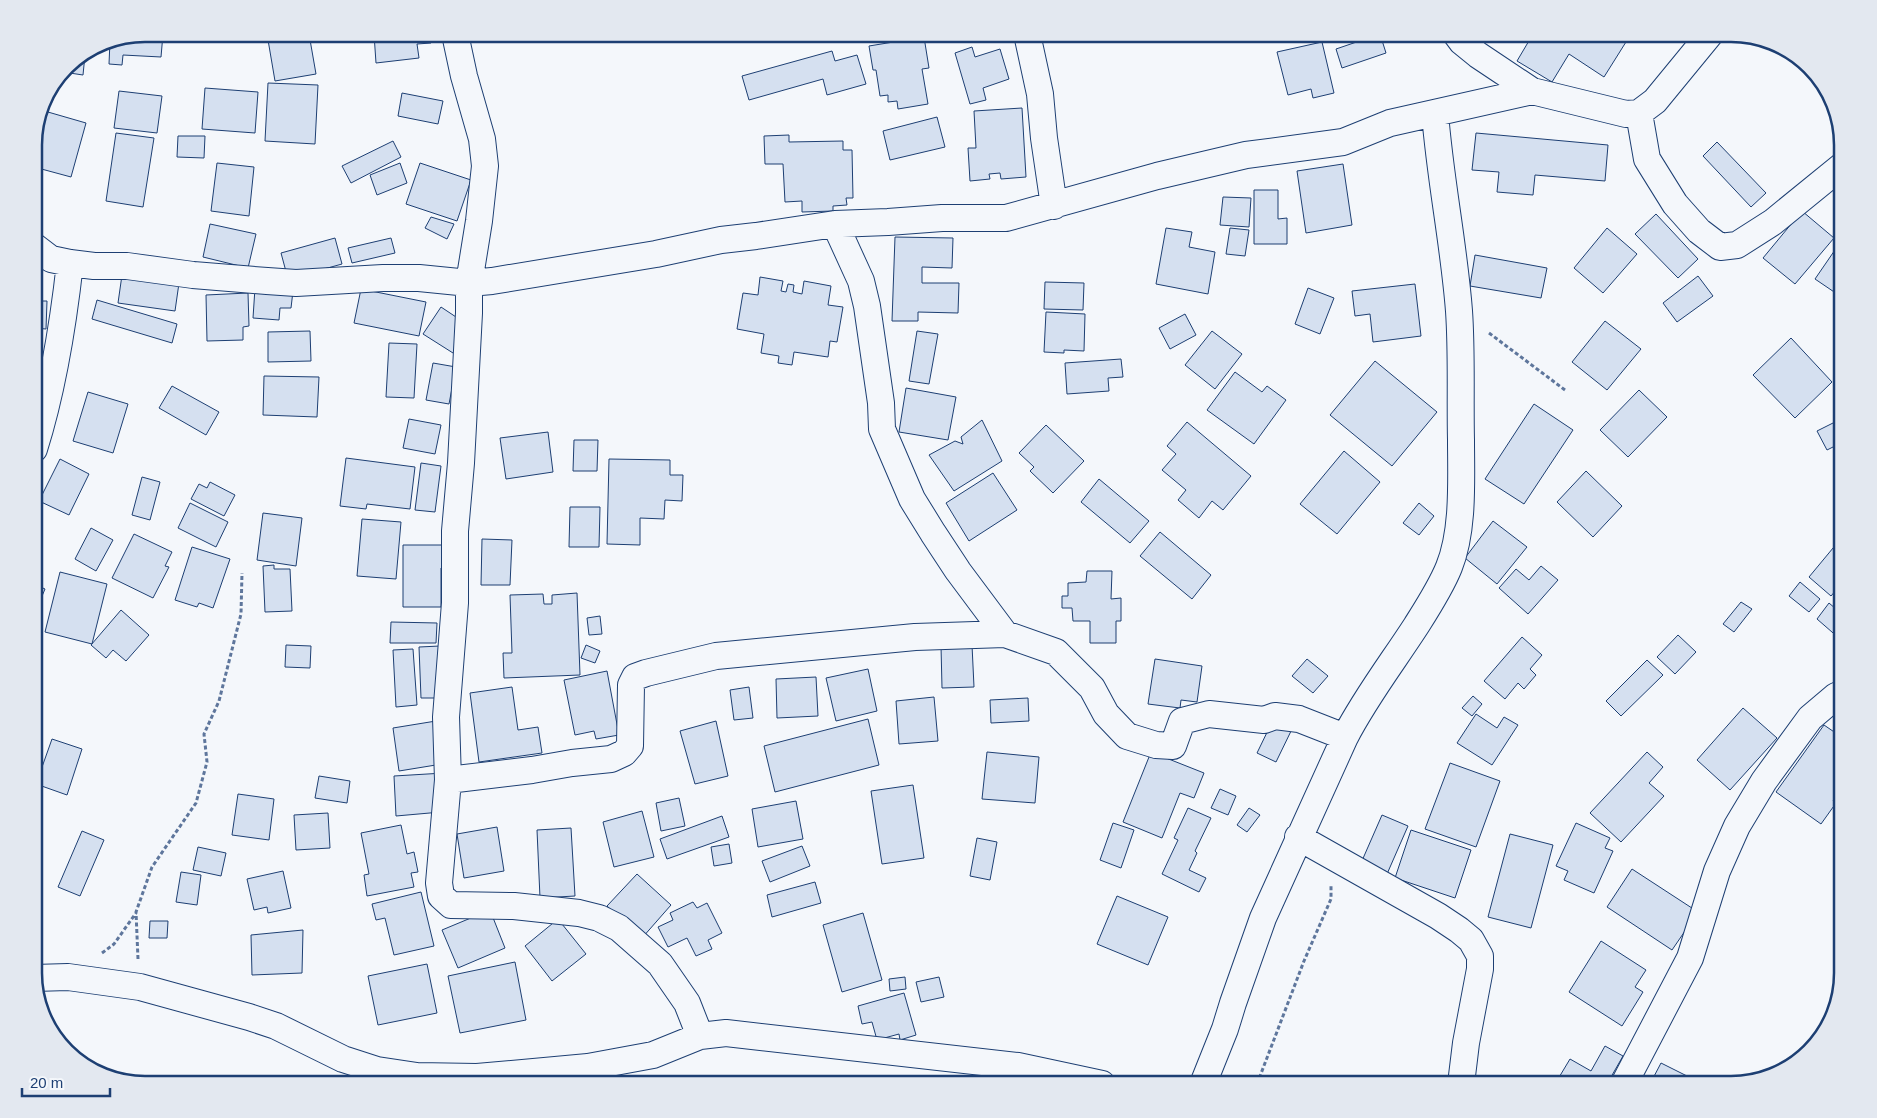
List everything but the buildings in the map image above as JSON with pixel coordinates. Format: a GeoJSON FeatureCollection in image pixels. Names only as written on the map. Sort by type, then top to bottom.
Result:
{"type":"FeatureCollection","features":[{"type":"Feature","properties":{"kind":"street"},"geometry":{"type":"LineString","coordinates":[[1029,42],[1040,94],[1054,206]]}},
{"type":"Feature","properties":{"kind":"street"},"geometry":{"type":"LineString","coordinates":[[1462,42],[1532,91],[1626,114],[1639,113],[1655,100],[1703,42]]}},
{"type":"Feature","properties":{"kind":"street"},"geometry":{"type":"LineString","coordinates":[[457,43],[464,76],[482,139],[485,166],[479,221],[469,283],[461,463],[455,531],[455,603],[446,717],[448,780],[439,883],[441,896],[451,906],[514,906],[579,913],[599,918],[619,928],[660,964],[688,1003],[700,1036]]}},
{"type":"Feature","properties":{"kind":"street"},"geometry":{"type":"LineString","coordinates":[[43,252],[51,258],[94,266],[127,266],[193,275],[296,283],[383,278],[419,278],[469,283],[492,281],[656,254],[721,240],[835,224],[942,218],[1006,218],[1157,176],[1246,155],[1343,142],[1390,123],[1532,91]]}},
{"type":"Feature","properties":{"kind":"street"},"geometry":{"type":"LineString","coordinates":[[1206,1076],[1225,1030],[1263,918],[1298,837],[1345,737],[1373,689],[1431,601],[1449,566],[1455,549],[1459,523],[1461,475],[1459,310],[1435,113]]}},
{"type":"Feature","properties":{"kind":"street"},"geometry":{"type":"LineString","coordinates":[[1639,113],[1647,159],[1675,204],[1699,230],[1720,247],[1737,245],[1773,222],[1834,172]]}},
{"type":"Feature","properties":{"kind":"street"},"geometry":{"type":"LineString","coordinates":[[835,224],[861,281],[868,306],[881,403],[882,429],[892,458],[906,482],[912,499],[933,533],[958,571],[1005,634]]}},
{"type":"Feature","properties":{"kind":"street"},"geometry":{"type":"LineString","coordinates":[[43,417],[64,313],[70,263]]}},
{"type":"Feature","properties":{"kind":"street"},"geometry":{"type":"LineString","coordinates":[[448,780],[532,770],[572,762],[611,759],[624,753],[630,746],[631,685],[635,677],[646,672],[716,656],[915,637],[1005,634],[1056,652],[1092,688],[1106,714],[1127,736],[1156,745],[1173,746],[1182,721],[1209,714],[1246,719],[1264,720],[1275,716],[1299,719],[1345,737]]}},
{"type":"Feature","properties":{"kind":"street"},"geometry":{"type":"LineString","coordinates":[[1628,1076],[1690,958],[1717,871],[1737,826],[1764,781],[1810,718],[1834,698]]}},
{"type":"Feature","properties":{"kind":"street"},"geometry":{"type":"LineString","coordinates":[[1298,837],[1438,916],[1460,930],[1477,948],[1480,956],[1480,969],[1466,1043],[1462,1076]]}},
{"type":"Feature","properties":{"kind":"street"},"geometry":{"type":"LineString","coordinates":[[43,978],[68,977],[140,987],[276,1026],[343,1060],[377,1070],[417,1076]]}},
{"type":"Feature","properties":{"kind":"street"},"geometry":{"type":"LineString","coordinates":[[488,1076],[588,1067],[653,1055],[700,1036],[726,1033],[1018,1066],[1065,1076]]}},
{"type":"Feature","properties":{"kind":"path"},"geometry":{"type":"LineString","coordinates":[[1459,310],[1565,390]]}},
{"type":"Feature","properties":{"kind":"path"},"geometry":{"type":"LineString","coordinates":[[68,977],[114,944],[136,912],[152,867],[196,804],[207,762],[204,734],[219,701],[241,614],[242,573]]}},
{"type":"Feature","properties":{"kind":"path"},"geometry":{"type":"LineString","coordinates":[[1261,1076],[1304,961],[1331,898],[1331,882]]}},
{"type":"Feature","properties":{"kind":"path"},"geometry":{"type":"LineString","coordinates":[[136,912],[140,987]]}}]}
